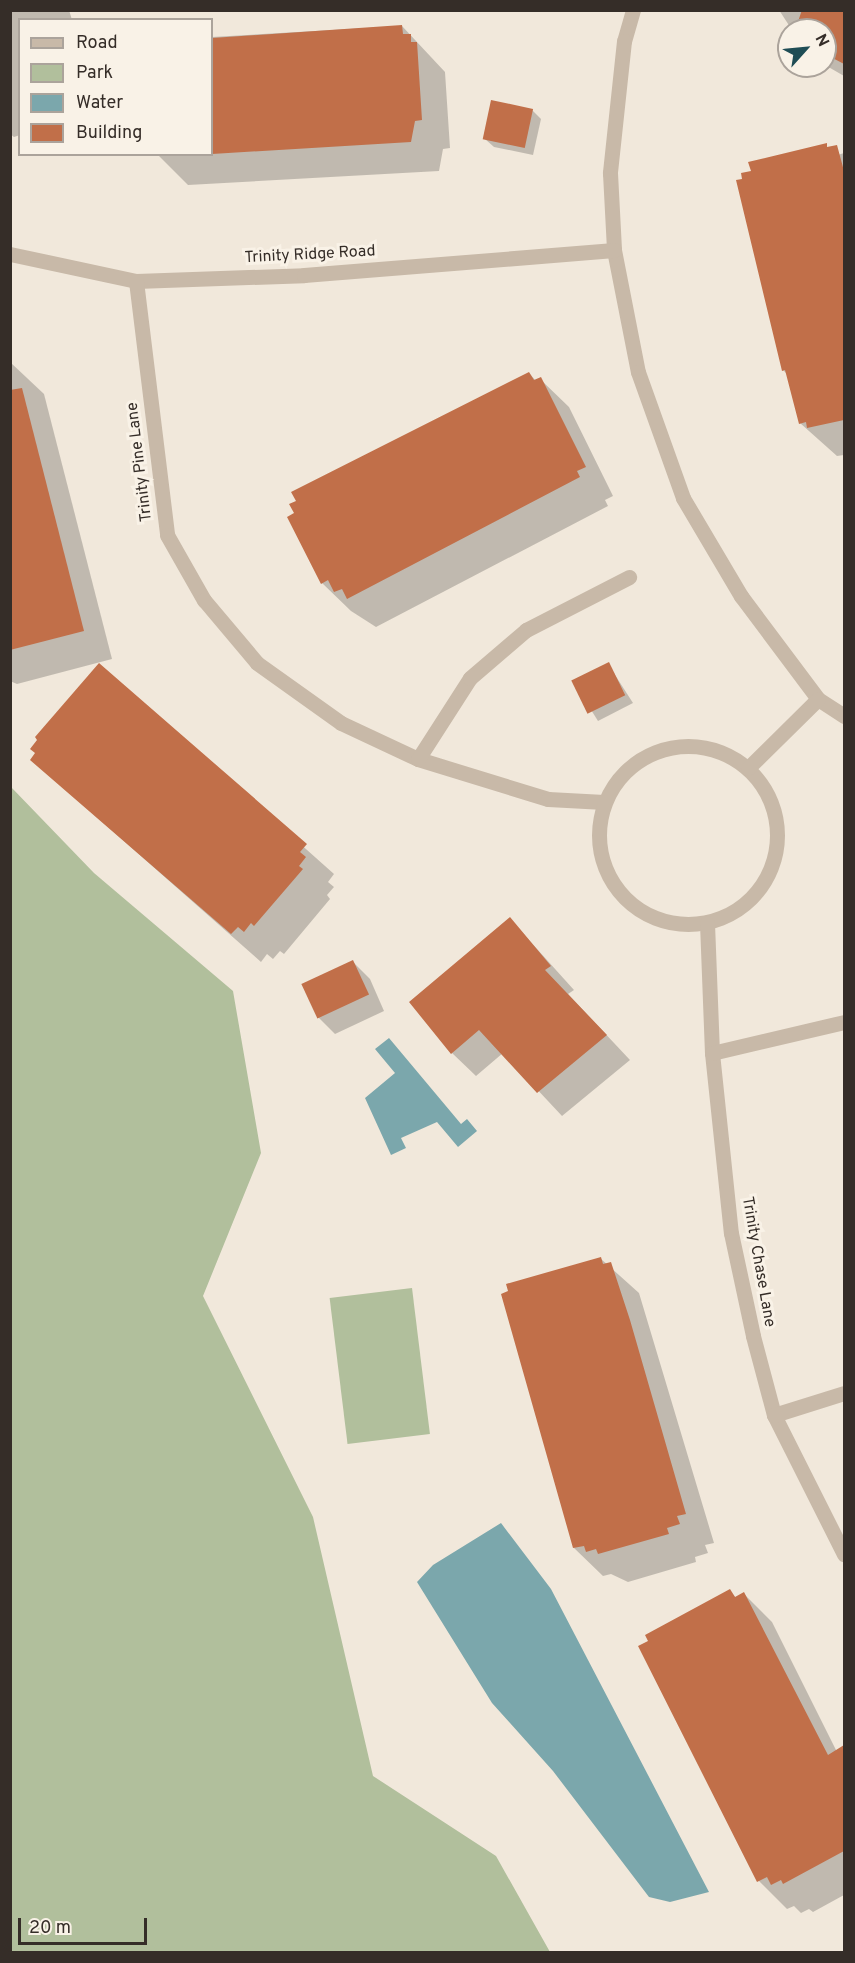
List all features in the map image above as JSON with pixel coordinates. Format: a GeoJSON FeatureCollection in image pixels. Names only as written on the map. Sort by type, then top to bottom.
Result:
{"type":"FeatureCollection","features":[{"type":"Feature","properties":{"kind":"street"},"geometry":{"type":"LineString","coordinates":[[633,10],[624,41],[610,173],[614,250],[638,372],[684,498],[741,596],[818,699],[844,716]]}},
{"type":"Feature","properties":{"kind":"street","name":"Trinity Ridge Road"},"geometry":{"type":"LineString","coordinates":[[10,254],[136,281],[304,275],[614,250]]}},
{"type":"Feature","properties":{"kind":"street","name":"Trinity Pine Lane"},"geometry":{"type":"LineString","coordinates":[[136,281],[167,534],[204,600],[257,663],[341,723],[418,759],[548,799],[604,802]]}},
{"type":"Feature","properties":{"kind":"street"},"geometry":{"type":"LineString","coordinates":[[418,759],[470,678],[510,643],[526,630],[629,577]]}},
{"type":"Feature","properties":{"kind":"street"},"geometry":{"type":"LineString","coordinates":[[748,768],[818,699]]}},
{"type":"Feature","properties":{"kind":"street"},"geometry":{"type":"LineString","coordinates":[[695,745],[724,752],[748,768],[765,790],[776,816],[777,844],[770,872],[755,895],[733,913],[707,923],[680,924],[653,918],[629,903],[611,882],[601,856],[598,829],[604,802],[618,777],[640,758],[666,747],[695,745]]}},
{"type":"Feature","properties":{"kind":"street","name":"Trinity Chase Lane"},"geometry":{"type":"LineString","coordinates":[[707,923],[712,1053],[731,1233],[774,1415],[844,1554]]}},
{"type":"Feature","properties":{"kind":"street"},"geometry":{"type":"LineString","coordinates":[[712,1053],[844,1022]]}},
{"type":"Feature","properties":{"kind":"street"},"geometry":{"type":"LineString","coordinates":[[774,1415],[844,1393]]}},
{"type":"Feature","properties":{"kind":"green space"},"geometry":{"type":"Polygon","coordinates":[[[11,787],[94,873],[233,991],[261,1153],[203,1296],[313,1517],[373,1776],[496,1856],[550,1952],[11,1952],[11,787]]]}},
{"type":"Feature","properties":{"kind":"green space"},"geometry":{"type":"Polygon","coordinates":[[[412,1288],[430,1434],[348,1444],[330,1298],[412,1288]]]}},
{"type":"Feature","properties":{"kind":"water"},"geometry":{"type":"Polygon","coordinates":[[[389,1038],[461,1124],[467,1119],[477,1131],[458,1147],[437,1122],[401,1138],[406,1148],[391,1155],[365,1098],[395,1073],[375,1049],[389,1038]]]}},
{"type":"Feature","properties":{"kind":"water"},"geometry":{"type":"Polygon","coordinates":[[[501,1523],[551,1589],[709,1892],[670,1902],[649,1897],[553,1771],[492,1703],[417,1582],[433,1565],[501,1523]]]}},
{"type":"Feature","properties":{"kind":"building"},"geometry":{"type":"Polygon","coordinates":[[[802,10],[844,10],[844,64],[837,60],[837,18],[799,18],[802,10]]]}},
{"type":"Feature","properties":{"kind":"building"},"geometry":{"type":"Polygon","coordinates":[[[402,25],[403,34],[411,34],[411,42],[417,42],[422,120],[415,121],[411,142],[213,154],[213,38],[402,25]]]}},
{"type":"Feature","properties":{"kind":"building"},"geometry":{"type":"Polygon","coordinates":[[[491,100],[533,109],[525,148],[483,139],[491,100]]]}},
{"type":"Feature","properties":{"kind":"building"},"geometry":{"type":"Polygon","coordinates":[[[827,143],[827,147],[837,145],[844,171],[844,420],[807,428],[806,422],[799,424],[785,370],[782,371],[736,180],[742,179],[741,173],[751,171],[748,162],[827,143]]]}},
{"type":"Feature","properties":{"kind":"building"},"geometry":{"type":"Polygon","coordinates":[[[529,372],[534,380],[541,377],[586,467],[577,471],[580,477],[347,599],[342,589],[334,592],[328,580],[321,584],[287,517],[294,513],[289,504],[296,501],[291,492],[529,372]]]}},
{"type":"Feature","properties":{"kind":"building"},"geometry":{"type":"Polygon","coordinates":[[[22,388],[84,631],[10,650],[10,390],[22,388]]]}},
{"type":"Feature","properties":{"kind":"building"},"geometry":{"type":"Polygon","coordinates":[[[609,662],[625,695],[587,714],[571,680],[609,662]]]}},
{"type":"Feature","properties":{"kind":"building"},"geometry":{"type":"Polygon","coordinates":[[[99,663],[307,844],[300,852],[306,857],[299,866],[303,869],[254,926],[251,923],[244,932],[238,927],[231,934],[30,760],[35,753],[30,749],[37,740],[35,737],[99,663]]]}},
{"type":"Feature","properties":{"kind":"building"},"geometry":{"type":"Polygon","coordinates":[[[510,917],[551,966],[545,970],[607,1035],[537,1093],[479,1030],[451,1054],[409,1002],[510,917]]]}},
{"type":"Feature","properties":{"kind":"building"},"geometry":{"type":"Polygon","coordinates":[[[353,960],[369,994],[317,1019],[301,984],[353,960]]]}},
{"type":"Feature","properties":{"kind":"building"},"geometry":{"type":"Polygon","coordinates":[[[601,1257],[603,1264],[611,1262],[686,1514],[677,1516],[680,1524],[667,1528],[669,1534],[598,1554],[596,1549],[586,1552],[584,1546],[573,1548],[501,1294],[508,1291],[506,1284],[601,1257]]]}},
{"type":"Feature","properties":{"kind":"building"},"geometry":{"type":"Polygon","coordinates":[[[730,1589],[735,1597],[744,1592],[828,1755],[844,1745],[844,1851],[783,1884],[781,1880],[771,1885],[767,1877],[757,1882],[638,1646],[648,1641],[645,1635],[730,1589]]]}}]}
